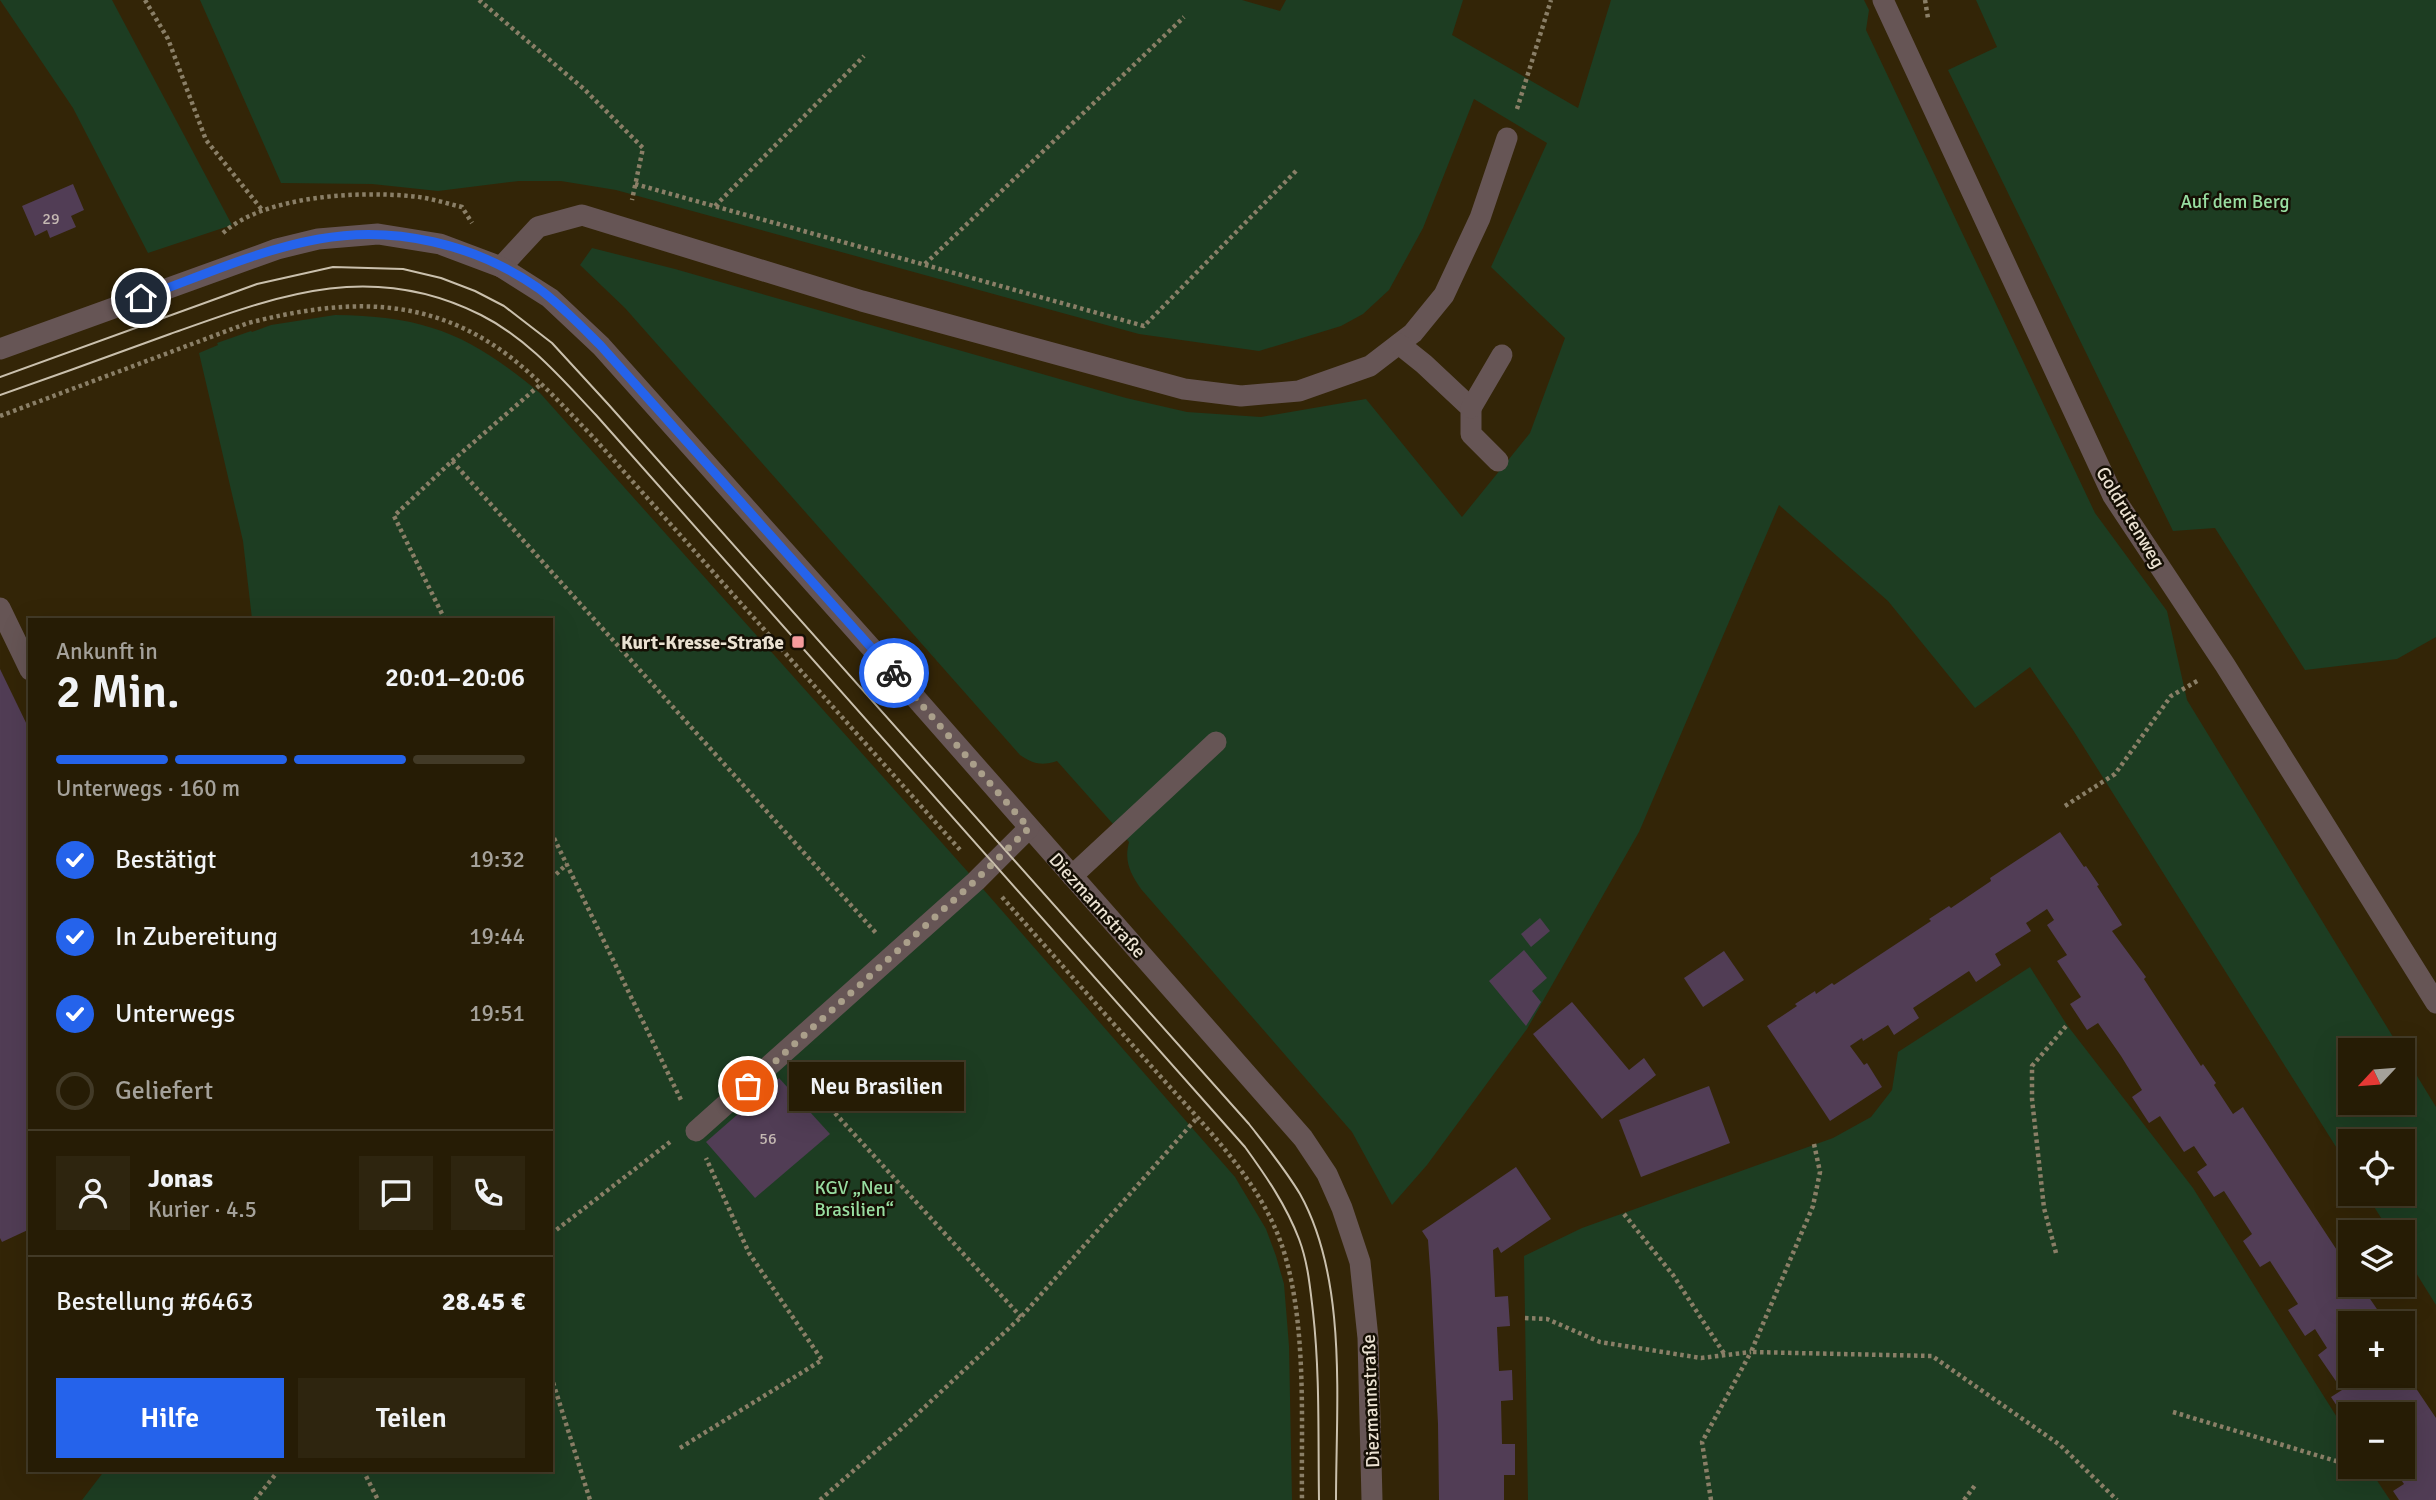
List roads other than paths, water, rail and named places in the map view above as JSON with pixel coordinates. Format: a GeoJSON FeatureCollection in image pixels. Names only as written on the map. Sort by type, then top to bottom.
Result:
{"type":"FeatureCollection","features":[{"type":"Feature","properties":{"kind":"street","name":"Goldrutenweg"},"geometry":{"type":"LineString","coordinates":[[1883,0],[2113,496],[2225,665],[2436,1003]]}},
{"type":"Feature","properties":{"kind":"street"},"geometry":{"type":"LineString","coordinates":[[501,267],[538,228],[582,215],[862,301],[1184,389],[1241,396],[1299,391],[1370,366],[1413,333],[1444,295],[1480,218],[1507,138]]}},
{"type":"Feature","properties":{"kind":"street","name":"Diezmannstraße"},"geometry":{"type":"LineString","coordinates":[[0,349],[223,267],[318,239],[379,234],[408,237],[459,249],[501,267],[550,298],[601,346],[1268,1095],[1303,1138],[1327,1174],[1353,1235],[1363,1285],[1368,1338],[1372,1500]]}},
{"type":"Feature","properties":{"kind":"street"},"geometry":{"type":"LineString","coordinates":[[1399,344],[1471,408]]}},
{"type":"Feature","properties":{"kind":"street"},"geometry":{"type":"LineString","coordinates":[[1498,461],[1471,434],[1471,408],[1502,355]]}},
{"type":"Feature","properties":{"kind":"street"},"geometry":{"type":"LineString","coordinates":[[0,608],[28,666]]}},
{"type":"Feature","properties":{"kind":"street"},"geometry":{"type":"LineString","coordinates":[[1072,876],[1216,742]]}},
{"type":"Feature","properties":{"kind":"street"},"geometry":{"type":"LineString","coordinates":[[696,1131],[982,875],[1029,828]]}},
{"type":"Feature","properties":{"kind":"tram line"},"geometry":{"type":"LineString","coordinates":[[0,377],[257,284],[333,267],[403,269],[441,278],[504,306],[552,343],[1249,1124],[1288,1176],[1300,1194],[1315,1228],[1326,1265],[1332,1303],[1337,1384],[1336,1500]]}},
{"type":"Feature","properties":{"kind":"tram line"},"geometry":{"type":"LineString","coordinates":[[0,395],[248,307],[324,289],[362,286],[401,289],[440,298],[498,324],[528,347],[596,415],[1245,1147],[1294,1226],[1308,1275],[1317,1359],[1319,1500]]}},
{"type":"Feature","properties":{"kind":"place","name":"Kurt-Kresse-Straße"},"geometry":{"type":"Point","coordinates":[798,642]}},
{"type":"Feature","properties":{"kind":"place","name":"Neu Brasilien"},"geometry":{"type":"Point","coordinates":[748,1086]}},
{"type":"Feature","properties":{"kind":"park label","name":"Auf dem Berg"},"geometry":{"type":"Point","coordinates":[2235,201]}},
{"type":"Feature","properties":{"kind":"park label","name":"KGV „Neu Brasilien“"},"geometry":{"type":"Point","coordinates":[854,1198]}}]}
